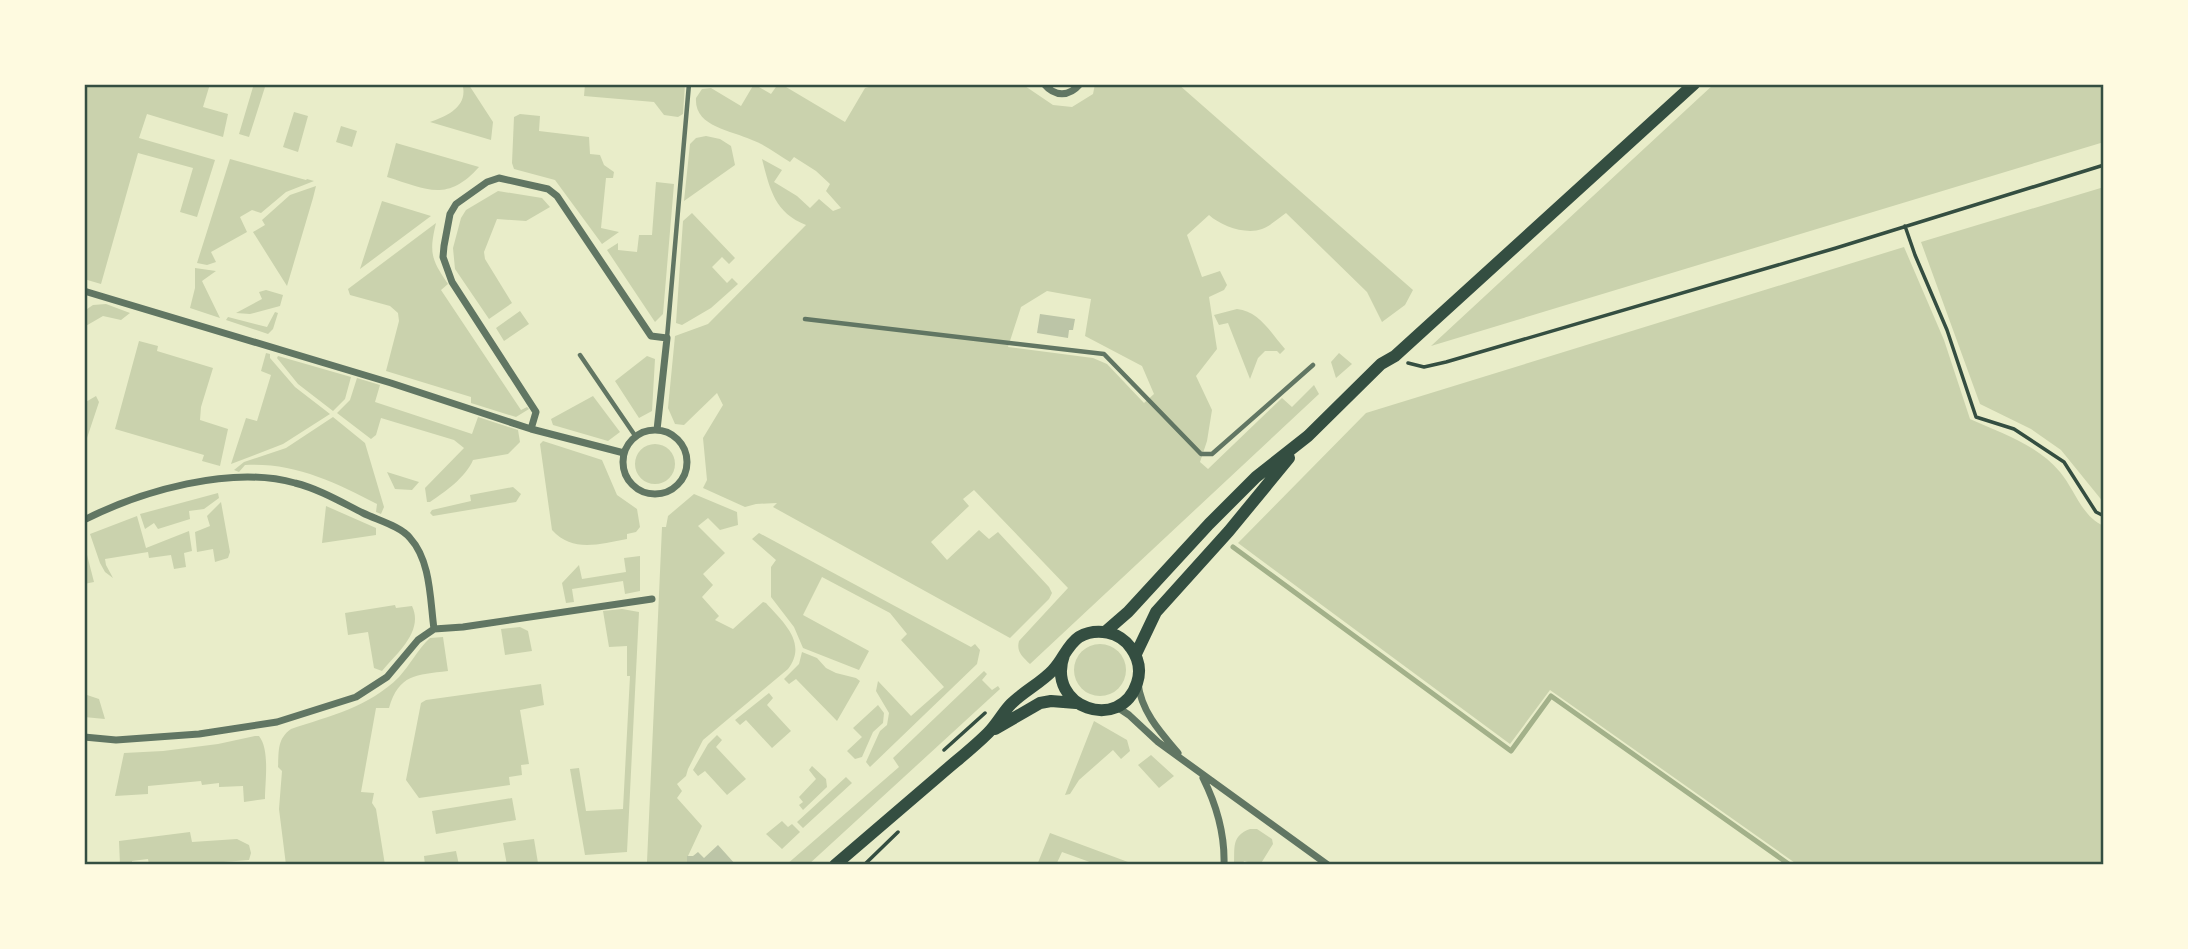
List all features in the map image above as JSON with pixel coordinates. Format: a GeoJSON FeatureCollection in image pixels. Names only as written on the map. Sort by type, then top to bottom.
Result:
{"type":"FeatureCollection","features":[{"type":"Feature","properties":{"kind":"main road"},"geometry":{"type":"LineString","coordinates":[[1136,654],[1156,612],[1229,531],[1308,436],[1381,364],[1395,356],[1693,84]]}},
{"type":"Feature","properties":{"kind":"main road"},"geometry":{"type":"LineString","coordinates":[[1105,632],[1128,612],[1256,477],[1308,436]]}},
{"type":"Feature","properties":{"kind":"main road"},"geometry":{"type":"LineString","coordinates":[[835,865],[989,732],[1011,704],[1053,670],[1069,646],[1079,637],[1091,632],[1117,635],[1128,643],[1136,654],[1139,664],[1138,681],[1131,696],[1116,706],[1099,711],[1076,703],[1040,703],[989,732]]}},
{"type":"Feature","properties":{"kind":"main road"},"geometry":{"type":"LineString","coordinates":[[1064,655],[1060,670],[1062,684],[1076,703]]}},
{"type":"Feature","properties":{"kind":"street"},"geometry":{"type":"LineString","coordinates":[[1044,84],[1050,91],[1062,94],[1074,90],[1080,84]]}},
{"type":"Feature","properties":{"kind":"street"},"geometry":{"type":"LineString","coordinates":[[531,429],[536,412],[452,282],[443,257],[450,214],[456,204],[488,182],[499,178],[548,189],[557,195],[652,336],[667,338],[657,430]]}},
{"type":"Feature","properties":{"kind":"street"},"geometry":{"type":"LineString","coordinates":[[84,291],[381,380],[531,429],[624,453]]}},
{"type":"Feature","properties":{"kind":"street"},"geometry":{"type":"LineString","coordinates":[[657,430],[679,441],[687,458],[684,476],[671,490],[653,494],[635,488],[624,472],[624,453],[636,437],[657,430]]}},
{"type":"Feature","properties":{"kind":"street"},"geometry":{"type":"LineString","coordinates":[[84,520],[145,495],[224,479],[263,478],[296,483],[327,495],[410,537],[424,560],[434,629]]}},
{"type":"Feature","properties":{"kind":"street"},"geometry":{"type":"LineString","coordinates":[[84,737],[116,740],[199,734],[277,722],[356,697],[387,677],[418,640],[434,629],[652,599]]}},
{"type":"Feature","properties":{"kind":"street"},"geometry":{"type":"LineString","coordinates":[[1138,681],[1142,703],[1157,728],[1185,761]]}},
{"type":"Feature","properties":{"kind":"street"},"geometry":{"type":"LineString","coordinates":[[1116,706],[1201,774],[1328,865]]}},
{"type":"Feature","properties":{"kind":"street"},"geometry":{"type":"LineString","coordinates":[[1201,774],[1212,794],[1225,840],[1224,865]]}},
{"type":"Feature","properties":{"kind":"lane"},"geometry":{"type":"LineString","coordinates":[[667,338],[689,84]]}},
{"type":"Feature","properties":{"kind":"lane"},"geometry":{"type":"LineString","coordinates":[[805,319],[1104,354],[1201,454],[1206,455],[1212,454],[1313,365]]}},
{"type":"Feature","properties":{"kind":"lane"},"geometry":{"type":"LineString","coordinates":[[580,355],[636,437]]}},
{"type":"Feature","properties":{"kind":"path"},"geometry":{"type":"LineString","coordinates":[[1401,361],[1424,367],[1446,362],[1822,252],[2104,164]]}},
{"type":"Feature","properties":{"kind":"path"},"geometry":{"type":"LineString","coordinates":[[1905,226],[1947,330],[1976,417],[2014,429],[2064,463],[2096,512],[2104,516]]}},
{"type":"Feature","properties":{"kind":"green space"},"geometry":{"type":"Polygon","coordinates":[[[84,84],[210,84],[203,107],[228,114],[223,137],[147,114],[139,138],[215,160],[197,217],[180,212],[193,168],[138,153],[101,284],[84,279],[84,84]]]}},
{"type":"Feature","properties":{"kind":"green space"},"geometry":{"type":"Polygon","coordinates":[[[585,84],[685,84],[683,114],[678,117],[664,115],[654,102],[584,96],[585,84]]]}},
{"type":"Feature","properties":{"kind":"green space"},"geometry":{"type":"Polygon","coordinates":[[[754,84],[771,94],[778,84],[781,84],[845,122],[865,88],[880,84],[1022,84],[1053,105],[1072,107],[1093,94],[1095,84],[1178,84],[1413,290],[1405,305],[1382,322],[1367,292],[1286,213],[1256,231],[1227,226],[1209,215],[1187,235],[1202,277],[1220,271],[1227,285],[1224,290],[1209,297],[1217,349],[1196,376],[1212,410],[1200,462],[1208,469],[1282,398],[1292,407],[1314,385],[1319,394],[1030,664],[1019,651],[1019,641],[1068,588],[974,490],[963,499],[969,506],[931,542],[947,560],[979,530],[989,539],[998,532],[1049,587],[1052,593],[1049,599],[1010,638],[773,507],[777,503],[745,507],[703,488],[707,480],[703,438],[723,405],[717,393],[684,425],[675,424],[668,408],[675,336],[708,324],[806,225],[787,214],[775,199],[762,159],[782,170],[774,182],[797,196],[810,208],[819,199],[833,211],[841,208],[826,191],[830,184],[816,171],[794,157],[790,162],[757,142],[715,126],[701,115],[696,98],[702,89],[711,88],[741,106],[754,84]],[[1047,291],[1021,307],[1008,347],[1093,358],[1107,364],[1144,403],[1154,394],[1142,366],[1085,336],[1091,299],[1047,291]]]}},
{"type":"Feature","properties":{"kind":"green space"},"geometry":{"type":"Polygon","coordinates":[[[1714,84],[2104,84],[2104,142],[1431,346],[1714,84]]]}},
{"type":"Feature","properties":{"kind":"green space"},"geometry":{"type":"Polygon","coordinates":[[[469,85],[493,122],[491,140],[430,122],[459,106],[463,87],[469,85]]]}},
{"type":"Feature","properties":{"kind":"green space"},"geometry":{"type":"Polygon","coordinates":[[[253,87],[265,87],[249,137],[239,134],[253,87]]]}},
{"type":"Feature","properties":{"kind":"green space"},"geometry":{"type":"Polygon","coordinates":[[[294,112],[308,116],[298,152],[283,147],[294,112]]]}},
{"type":"Feature","properties":{"kind":"green space"},"geometry":{"type":"Polygon","coordinates":[[[520,114],[540,116],[539,131],[589,137],[590,154],[600,155],[604,165],[614,172],[613,178],[606,178],[601,228],[619,232],[602,244],[555,180],[514,169],[514,117],[520,114]]]}},
{"type":"Feature","properties":{"kind":"green space"},"geometry":{"type":"Polygon","coordinates":[[[341,126],[357,131],[352,147],[336,142],[341,126]]]}},
{"type":"Feature","properties":{"kind":"green space"},"geometry":{"type":"Polygon","coordinates":[[[706,136],[720,139],[731,146],[735,165],[684,201],[690,144],[696,138],[706,136]]]}},
{"type":"Feature","properties":{"kind":"green space"},"geometry":{"type":"Polygon","coordinates":[[[396,143],[479,167],[457,185],[446,189],[413,186],[387,177],[396,143]]]}},
{"type":"Feature","properties":{"kind":"green space"},"geometry":{"type":"Polygon","coordinates":[[[230,159],[314,181],[286,192],[261,213],[252,210],[240,217],[247,232],[211,252],[216,262],[207,265],[197,263],[230,159]]]}},
{"type":"Feature","properties":{"kind":"green space"},"geometry":{"type":"Polygon","coordinates":[[[656,182],[674,184],[663,314],[655,322],[607,250],[618,243],[618,250],[637,252],[639,235],[652,235],[656,182]]]}},
{"type":"Feature","properties":{"kind":"green space"},"geometry":{"type":"Polygon","coordinates":[[[316,186],[287,286],[253,232],[265,225],[262,220],[290,195],[316,186]]]}},
{"type":"Feature","properties":{"kind":"green space"},"geometry":{"type":"Polygon","coordinates":[[[2104,187],[2104,503],[2061,450],[2031,429],[1980,404],[1921,242],[2104,187]]]}},
{"type":"Feature","properties":{"kind":"green space"},"geometry":{"type":"Polygon","coordinates":[[[498,191],[542,198],[550,207],[526,221],[497,219],[484,252],[485,259],[512,303],[489,319],[455,269],[453,248],[461,218],[466,210],[498,191]]]}},
{"type":"Feature","properties":{"kind":"green space"},"geometry":{"type":"Polygon","coordinates":[[[382,201],[431,216],[360,269],[382,201]]]}},
{"type":"Feature","properties":{"kind":"green space"},"geometry":{"type":"Polygon","coordinates":[[[692,213],[735,258],[729,264],[722,257],[712,267],[727,283],[732,278],[738,284],[711,308],[682,325],[676,323],[683,221],[692,213]]]}},
{"type":"Feature","properties":{"kind":"green space"},"geometry":{"type":"Polygon","coordinates":[[[436,223],[433,255],[448,284],[441,290],[521,410],[527,407],[529,409],[516,417],[471,403],[471,397],[386,371],[399,321],[398,313],[390,306],[350,295],[348,289],[436,223]]]}},
{"type":"Feature","properties":{"kind":"green space"},"geometry":{"type":"Polygon","coordinates":[[[1904,247],[1944,340],[1970,419],[2041,454],[2060,472],[2090,516],[2104,526],[2104,865],[1798,865],[1550,690],[1510,744],[1238,543],[1366,413],[1904,247]]]}},
{"type":"Feature","properties":{"kind":"green space"},"geometry":{"type":"Polygon","coordinates":[[[195,268],[216,271],[202,281],[220,318],[190,308],[195,288],[195,268]]]}},
{"type":"Feature","properties":{"kind":"green space"},"geometry":{"type":"Polygon","coordinates":[[[266,290],[283,295],[280,306],[250,314],[236,313],[262,299],[259,292],[266,290]]]}},
{"type":"Feature","properties":{"kind":"green space"},"geometry":{"type":"Polygon","coordinates":[[[106,304],[130,313],[121,320],[103,316],[84,327],[84,311],[93,305],[106,304]]]}},
{"type":"Feature","properties":{"kind":"green space"},"geometry":{"type":"Polygon","coordinates":[[[1237,309],[1258,318],[1285,349],[1280,354],[1277,351],[1265,351],[1258,358],[1250,379],[1228,323],[1219,325],[1214,315],[1237,309]]]}},
{"type":"Feature","properties":{"kind":"green space"},"geometry":{"type":"Polygon","coordinates":[[[520,311],[529,324],[504,341],[496,328],[520,311]]]}},
{"type":"Feature","properties":{"kind":"green space"},"geometry":{"type":"Polygon","coordinates":[[[275,312],[278,313],[273,329],[268,334],[226,320],[228,317],[267,327],[275,312]]]}},
{"type":"Feature","properties":{"kind":"green space"},"geometry":{"type":"Polygon","coordinates":[[[139,341],[158,346],[157,351],[213,368],[201,407],[200,420],[228,429],[220,466],[202,461],[204,455],[115,429],[139,341]]]}},
{"type":"Feature","properties":{"kind":"green space"},"geometry":{"type":"Polygon","coordinates":[[[266,353],[270,354],[270,358],[295,387],[330,414],[283,444],[231,464],[246,418],[257,421],[271,375],[261,371],[266,353]]]}},
{"type":"Feature","properties":{"kind":"green space"},"geometry":{"type":"Polygon","coordinates":[[[1339,353],[1352,364],[1336,378],[1331,362],[1339,353]]]}},
{"type":"Feature","properties":{"kind":"green space"},"geometry":{"type":"Polygon","coordinates":[[[278,356],[351,377],[345,399],[333,411],[298,384],[278,356]]]}},
{"type":"Feature","properties":{"kind":"green space"},"geometry":{"type":"Polygon","coordinates":[[[647,356],[655,359],[652,411],[639,418],[615,381],[647,356]]]}},
{"type":"Feature","properties":{"kind":"green space"},"geometry":{"type":"Polygon","coordinates":[[[357,378],[380,385],[375,402],[472,434],[478,417],[518,430],[520,442],[508,454],[473,460],[454,484],[427,502],[425,488],[464,448],[454,440],[381,418],[376,435],[371,439],[337,413],[350,400],[357,378]]]}},
{"type":"Feature","properties":{"kind":"green space"},"geometry":{"type":"Polygon","coordinates":[[[96,396],[99,402],[84,447],[84,403],[96,396]]]}},
{"type":"Feature","properties":{"kind":"green space"},"geometry":{"type":"Polygon","coordinates":[[[593,396],[620,432],[608,441],[553,425],[551,419],[593,396]]]}},
{"type":"Feature","properties":{"kind":"green space"},"geometry":{"type":"Polygon","coordinates":[[[333,417],[365,443],[384,507],[381,514],[376,512],[377,504],[345,488],[297,470],[245,465],[239,472],[234,470],[244,462],[286,448],[333,417]]]}},
{"type":"Feature","properties":{"kind":"green space"},"geometry":{"type":"Polygon","coordinates":[[[543,441],[602,460],[617,495],[637,509],[640,527],[636,532],[627,534],[627,539],[587,545],[569,542],[552,530],[540,444],[543,441]]]}},
{"type":"Feature","properties":{"kind":"green space"},"geometry":{"type":"Polygon","coordinates":[[[655,444],[663,445],[669,450],[674,456],[674,472],[669,478],[663,483],[655,484],[647,483],[641,478],[636,472],[635,464],[636,456],[641,450],[647,445],[655,444]]]}},
{"type":"Feature","properties":{"kind":"green space"},"geometry":{"type":"Polygon","coordinates":[[[387,472],[419,482],[412,490],[395,489],[387,472]]]}},
{"type":"Feature","properties":{"kind":"green space"},"geometry":{"type":"Polygon","coordinates":[[[513,487],[521,494],[516,502],[433,516],[430,513],[432,510],[471,501],[470,495],[513,487]]]}},
{"type":"Feature","properties":{"kind":"green space"},"geometry":{"type":"Polygon","coordinates":[[[218,493],[219,498],[204,509],[189,511],[190,519],[158,529],[154,523],[145,529],[140,514],[218,493]]]}},
{"type":"Feature","properties":{"kind":"green space"},"geometry":{"type":"Polygon","coordinates":[[[694,494],[737,512],[738,525],[720,530],[708,518],[698,526],[725,553],[703,574],[713,585],[702,597],[719,616],[715,620],[733,629],[763,602],[766,603],[791,633],[795,650],[788,669],[703,740],[686,776],[677,784],[682,791],[677,798],[702,826],[688,856],[687,865],[651,865],[647,862],[662,527],[666,527],[668,516],[694,494]]]}},
{"type":"Feature","properties":{"kind":"green space"},"geometry":{"type":"Polygon","coordinates":[[[221,502],[230,552],[228,558],[215,562],[213,549],[197,552],[195,532],[210,526],[207,516],[221,502]]]}},
{"type":"Feature","properties":{"kind":"green space"},"geometry":{"type":"Polygon","coordinates":[[[326,506],[376,528],[376,535],[322,543],[326,506]]]}},
{"type":"Feature","properties":{"kind":"green space"},"geometry":{"type":"Polygon","coordinates":[[[137,516],[146,548],[189,531],[192,551],[184,553],[186,567],[174,569],[171,555],[149,558],[148,552],[105,559],[113,578],[105,572],[90,534],[137,516]]]}},
{"type":"Feature","properties":{"kind":"green space"},"geometry":{"type":"Polygon","coordinates":[[[759,533],[971,647],[975,644],[980,650],[977,664],[870,767],[866,762],[880,731],[887,725],[889,713],[876,691],[878,681],[911,716],[944,687],[901,640],[907,634],[890,613],[822,577],[803,615],[869,651],[859,670],[803,648],[794,627],[771,597],[771,567],[776,560],[752,539],[759,533]]]}},
{"type":"Feature","properties":{"kind":"green space"},"geometry":{"type":"Polygon","coordinates":[[[84,543],[94,582],[84,584],[84,543]]]}},
{"type":"Feature","properties":{"kind":"green space"},"geometry":{"type":"Polygon","coordinates":[[[640,556],[640,591],[625,594],[623,581],[572,589],[574,602],[566,603],[562,583],[579,565],[582,579],[626,572],[624,558],[640,556]]]}},
{"type":"Feature","properties":{"kind":"green space"},"geometry":{"type":"Polygon","coordinates":[[[395,605],[396,608],[412,606],[414,624],[407,641],[382,671],[374,668],[368,632],[348,635],[345,613],[395,605]]]}},
{"type":"Feature","properties":{"kind":"green space"},"geometry":{"type":"Polygon","coordinates":[[[622,609],[639,612],[627,852],[585,855],[570,769],[579,768],[586,811],[623,809],[630,676],[627,676],[627,646],[609,647],[603,611],[622,609]]]}},
{"type":"Feature","properties":{"kind":"green space"},"geometry":{"type":"Polygon","coordinates":[[[520,627],[528,631],[532,651],[505,655],[501,629],[520,627]]]}},
{"type":"Feature","properties":{"kind":"green space"},"geometry":{"type":"Polygon","coordinates":[[[443,637],[448,671],[410,678],[398,688],[389,708],[376,708],[361,792],[374,793],[372,803],[376,809],[385,865],[286,865],[279,809],[282,771],[278,767],[283,737],[291,729],[334,715],[375,696],[399,677],[430,638],[443,637]]]}},
{"type":"Feature","properties":{"kind":"green space"},"geometry":{"type":"Polygon","coordinates":[[[1100,644],[1110,646],[1118,652],[1124,660],[1124,680],[1118,688],[1110,694],[1100,696],[1090,694],[1082,688],[1076,680],[1074,670],[1076,660],[1082,652],[1090,646],[1100,644]]]}},
{"type":"Feature","properties":{"kind":"green space"},"geometry":{"type":"Polygon","coordinates":[[[802,652],[817,658],[826,668],[836,673],[860,681],[837,721],[796,679],[789,684],[784,679],[799,664],[802,652]]]}},
{"type":"Feature","properties":{"kind":"green space"},"geometry":{"type":"Polygon","coordinates":[[[984,671],[987,674],[982,680],[992,690],[998,686],[1000,689],[808,865],[786,865],[899,767],[893,758],[984,671]]]}},
{"type":"Feature","properties":{"kind":"green space"},"geometry":{"type":"Polygon","coordinates":[[[541,684],[544,705],[520,710],[529,764],[521,765],[522,775],[509,777],[510,785],[419,798],[406,780],[421,703],[426,700],[541,684]]]}},
{"type":"Feature","properties":{"kind":"green space"},"geometry":{"type":"Polygon","coordinates":[[[769,693],[773,698],[767,705],[791,731],[772,748],[746,720],[740,725],[735,720],[769,693]]]}},
{"type":"Feature","properties":{"kind":"green space"},"geometry":{"type":"Polygon","coordinates":[[[84,694],[99,699],[105,719],[84,717],[84,694]]]}},
{"type":"Feature","properties":{"kind":"green space"},"geometry":{"type":"Polygon","coordinates":[[[878,705],[884,713],[883,723],[873,732],[862,757],[855,759],[847,751],[862,737],[853,728],[878,705]]]}},
{"type":"Feature","properties":{"kind":"green space"},"geometry":{"type":"Polygon","coordinates":[[[1094,721],[1127,740],[1130,751],[1121,759],[1113,750],[1079,780],[1070,794],[1065,795],[1094,721]]]}},
{"type":"Feature","properties":{"kind":"green space"},"geometry":{"type":"Polygon","coordinates":[[[717,735],[722,740],[716,747],[746,779],[727,795],[705,771],[698,776],[693,770],[708,744],[717,735]]]}},
{"type":"Feature","properties":{"kind":"green space"},"geometry":{"type":"Polygon","coordinates":[[[259,736],[265,749],[265,799],[244,802],[243,786],[219,787],[219,783],[202,785],[201,781],[148,786],[148,794],[115,796],[124,753],[218,744],[259,736]]]}},
{"type":"Feature","properties":{"kind":"green space"},"geometry":{"type":"Polygon","coordinates":[[[1151,755],[1174,776],[1159,788],[1138,765],[1151,755]]]}},
{"type":"Feature","properties":{"kind":"green space"},"geometry":{"type":"Polygon","coordinates":[[[812,766],[826,779],[827,787],[803,810],[799,805],[803,802],[799,797],[816,779],[809,770],[812,766]]]}},
{"type":"Feature","properties":{"kind":"green space"},"geometry":{"type":"Polygon","coordinates":[[[846,777],[852,783],[803,828],[797,822],[846,777]]]}},
{"type":"Feature","properties":{"kind":"green space"},"geometry":{"type":"Polygon","coordinates":[[[512,798],[516,820],[436,834],[432,811],[512,798]]]}},
{"type":"Feature","properties":{"kind":"green space"},"geometry":{"type":"Polygon","coordinates":[[[782,821],[788,827],[792,824],[800,832],[782,849],[766,834],[782,821]]]}},
{"type":"Feature","properties":{"kind":"green space"},"geometry":{"type":"Polygon","coordinates":[[[1250,829],[1257,829],[1272,839],[1273,844],[1260,865],[1244,861],[1242,865],[1234,865],[1237,839],[1250,829]]]}},
{"type":"Feature","properties":{"kind":"green space"},"geometry":{"type":"Polygon","coordinates":[[[190,832],[192,842],[237,839],[249,845],[249,860],[149,865],[148,859],[132,861],[132,865],[120,865],[119,841],[190,832]]]}},
{"type":"Feature","properties":{"kind":"green space"},"geometry":{"type":"Polygon","coordinates":[[[1050,833],[1136,865],[1098,865],[1062,852],[1056,865],[1037,865],[1050,833]]]}},
{"type":"Feature","properties":{"kind":"green space"},"geometry":{"type":"Polygon","coordinates":[[[534,839],[538,863],[507,865],[503,843],[534,839]]]}},
{"type":"Feature","properties":{"kind":"green space"},"geometry":{"type":"Polygon","coordinates":[[[456,851],[459,865],[425,865],[424,856],[456,851]]]}},
{"type":"Feature","properties":{"kind":"building"},"geometry":{"type":"Polygon","coordinates":[[[1040,314],[1075,319],[1068,338],[1037,333],[1040,314]]]}},
{"type":"Feature","properties":{"kind":"building"},"geometry":{"type":"Polygon","coordinates":[[[718,845],[736,865],[687,865],[687,856],[698,852],[704,858],[718,845]]]}},
{"type":"Feature","properties":{"kind":"waterway"},"geometry":{"type":"LineString","coordinates":[[1233,547],[1511,751],[1551,696],[1790,865]]}}]}
